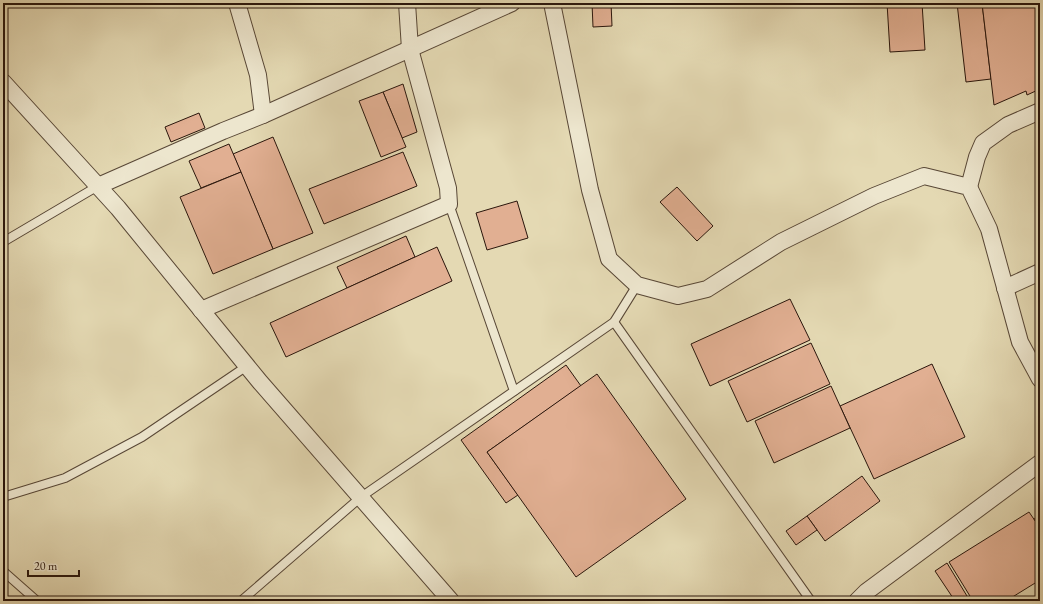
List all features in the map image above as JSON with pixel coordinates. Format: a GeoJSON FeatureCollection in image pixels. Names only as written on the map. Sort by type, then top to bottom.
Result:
{"type":"FeatureCollection","features":[{"type":"Feature","properties":{"kind":"street"},"geometry":{"type":"LineString","coordinates":[[237,3],[258,75],[263,115]]}},
{"type":"Feature","properties":{"kind":"street"},"geometry":{"type":"LineString","coordinates":[[201,310],[449,204],[448,188],[410,49],[406,3]]}},
{"type":"Feature","properties":{"kind":"street"},"geometry":{"type":"LineString","coordinates":[[98,186],[263,115],[512,3]]}},
{"type":"Feature","properties":{"kind":"street"},"geometry":{"type":"LineString","coordinates":[[552,3],[590,190],[609,259],[638,285],[678,296],[707,288],[781,242],[874,196],[924,176],[969,187]]}},
{"type":"Feature","properties":{"kind":"street"},"geometry":{"type":"LineString","coordinates":[[3,82],[118,208],[247,366],[451,601]]}},
{"type":"Feature","properties":{"kind":"street"},"geometry":{"type":"LineString","coordinates":[[1040,111],[1008,125],[983,143],[977,157],[969,187],[989,229],[1020,342],[1040,379]]}},
{"type":"Feature","properties":{"kind":"street"},"geometry":{"type":"LineString","coordinates":[[1005,288],[1040,272]]}},
{"type":"Feature","properties":{"kind":"street"},"geometry":{"type":"LineString","coordinates":[[857,601],[866,592],[1040,463]]}},
{"type":"Feature","properties":{"kind":"lane"},"geometry":{"type":"LineString","coordinates":[[3,242],[98,186]]}},
{"type":"Feature","properties":{"kind":"lane"},"geometry":{"type":"LineString","coordinates":[[449,204],[514,391]]}},
{"type":"Feature","properties":{"kind":"lane"},"geometry":{"type":"LineString","coordinates":[[241,601],[361,497],[614,322],[638,285]]}},
{"type":"Feature","properties":{"kind":"lane"},"geometry":{"type":"LineString","coordinates":[[614,322],[811,601]]}},
{"type":"Feature","properties":{"kind":"lane"},"geometry":{"type":"LineString","coordinates":[[3,497],[65,478],[142,437],[247,366]]}},
{"type":"Feature","properties":{"kind":"lane"},"geometry":{"type":"LineString","coordinates":[[3,571],[37,601]]}},
{"type":"Feature","properties":{"kind":"building"},"geometry":{"type":"Polygon","coordinates":[[[3,3],[14,3],[3,10],[3,3]]]}},
{"type":"Feature","properties":{"kind":"building"},"geometry":{"type":"Polygon","coordinates":[[[592,3],[611,3],[612,26],[593,27],[592,3]]]}},
{"type":"Feature","properties":{"kind":"building"},"geometry":{"type":"Polygon","coordinates":[[[887,3],[922,3],[925,50],[890,52],[887,3]]]}},
{"type":"Feature","properties":{"kind":"building"},"geometry":{"type":"Polygon","coordinates":[[[957,3],[982,3],[991,79],[966,82],[957,3]]]}},
{"type":"Feature","properties":{"kind":"building"},"geometry":{"type":"Polygon","coordinates":[[[982,3],[1040,3],[1040,89],[1027,95],[1026,91],[994,105],[982,3]]]}},
{"type":"Feature","properties":{"kind":"building"},"geometry":{"type":"Polygon","coordinates":[[[403,84],[417,132],[402,138],[383,92],[403,84]]]}},
{"type":"Feature","properties":{"kind":"building"},"geometry":{"type":"Polygon","coordinates":[[[383,92],[406,147],[381,157],[359,101],[383,92]]]}},
{"type":"Feature","properties":{"kind":"building"},"geometry":{"type":"Polygon","coordinates":[[[199,113],[205,128],[171,142],[165,127],[199,113]]]}},
{"type":"Feature","properties":{"kind":"building"},"geometry":{"type":"Polygon","coordinates":[[[273,137],[313,233],[273,249],[233,154],[273,137]]]}},
{"type":"Feature","properties":{"kind":"building"},"geometry":{"type":"Polygon","coordinates":[[[229,144],[241,172],[201,188],[189,161],[229,144]]]}},
{"type":"Feature","properties":{"kind":"building"},"geometry":{"type":"Polygon","coordinates":[[[403,152],[417,186],[324,224],[309,189],[403,152]]]}},
{"type":"Feature","properties":{"kind":"building"},"geometry":{"type":"Polygon","coordinates":[[[241,172],[273,249],[213,274],[180,197],[241,172]]]}},
{"type":"Feature","properties":{"kind":"building"},"geometry":{"type":"Polygon","coordinates":[[[677,187],[713,226],[697,241],[660,202],[677,187]]]}},
{"type":"Feature","properties":{"kind":"building"},"geometry":{"type":"Polygon","coordinates":[[[517,201],[528,238],[487,250],[476,213],[517,201]]]}},
{"type":"Feature","properties":{"kind":"building"},"geometry":{"type":"Polygon","coordinates":[[[406,236],[415,257],[347,288],[337,267],[406,236]]]}},
{"type":"Feature","properties":{"kind":"building"},"geometry":{"type":"Polygon","coordinates":[[[437,247],[452,281],[286,357],[270,323],[437,247]]]}},
{"type":"Feature","properties":{"kind":"building"},"geometry":{"type":"Polygon","coordinates":[[[790,299],[810,340],[710,386],[691,344],[790,299]]]}},
{"type":"Feature","properties":{"kind":"building"},"geometry":{"type":"Polygon","coordinates":[[[811,343],[830,384],[747,422],[728,381],[811,343]]]}},
{"type":"Feature","properties":{"kind":"building"},"geometry":{"type":"Polygon","coordinates":[[[932,364],[965,437],[874,479],[840,406],[932,364]]]}},
{"type":"Feature","properties":{"kind":"building"},"geometry":{"type":"Polygon","coordinates":[[[566,365],[581,386],[487,452],[518,495],[506,503],[461,440],[566,365]]]}},
{"type":"Feature","properties":{"kind":"building"},"geometry":{"type":"Polygon","coordinates":[[[597,374],[686,499],[576,577],[487,452],[597,374]]]}},
{"type":"Feature","properties":{"kind":"building"},"geometry":{"type":"Polygon","coordinates":[[[831,386],[850,428],[774,463],[755,421],[831,386]]]}},
{"type":"Feature","properties":{"kind":"building"},"geometry":{"type":"Polygon","coordinates":[[[862,476],[880,501],[825,541],[807,516],[862,476]]]}},
{"type":"Feature","properties":{"kind":"building"},"geometry":{"type":"Polygon","coordinates":[[[1029,512],[1040,528],[1040,580],[1006,601],[973,601],[949,562],[1029,512]]]}},
{"type":"Feature","properties":{"kind":"building"},"geometry":{"type":"Polygon","coordinates":[[[807,516],[817,530],[796,545],[786,531],[807,516]]]}},
{"type":"Feature","properties":{"kind":"building"},"geometry":{"type":"Polygon","coordinates":[[[1040,516],[1040,528],[1034,519],[1040,516]]]}},
{"type":"Feature","properties":{"kind":"building"},"geometry":{"type":"Polygon","coordinates":[[[947,563],[970,601],[955,601],[935,571],[947,563]]]}}]}
